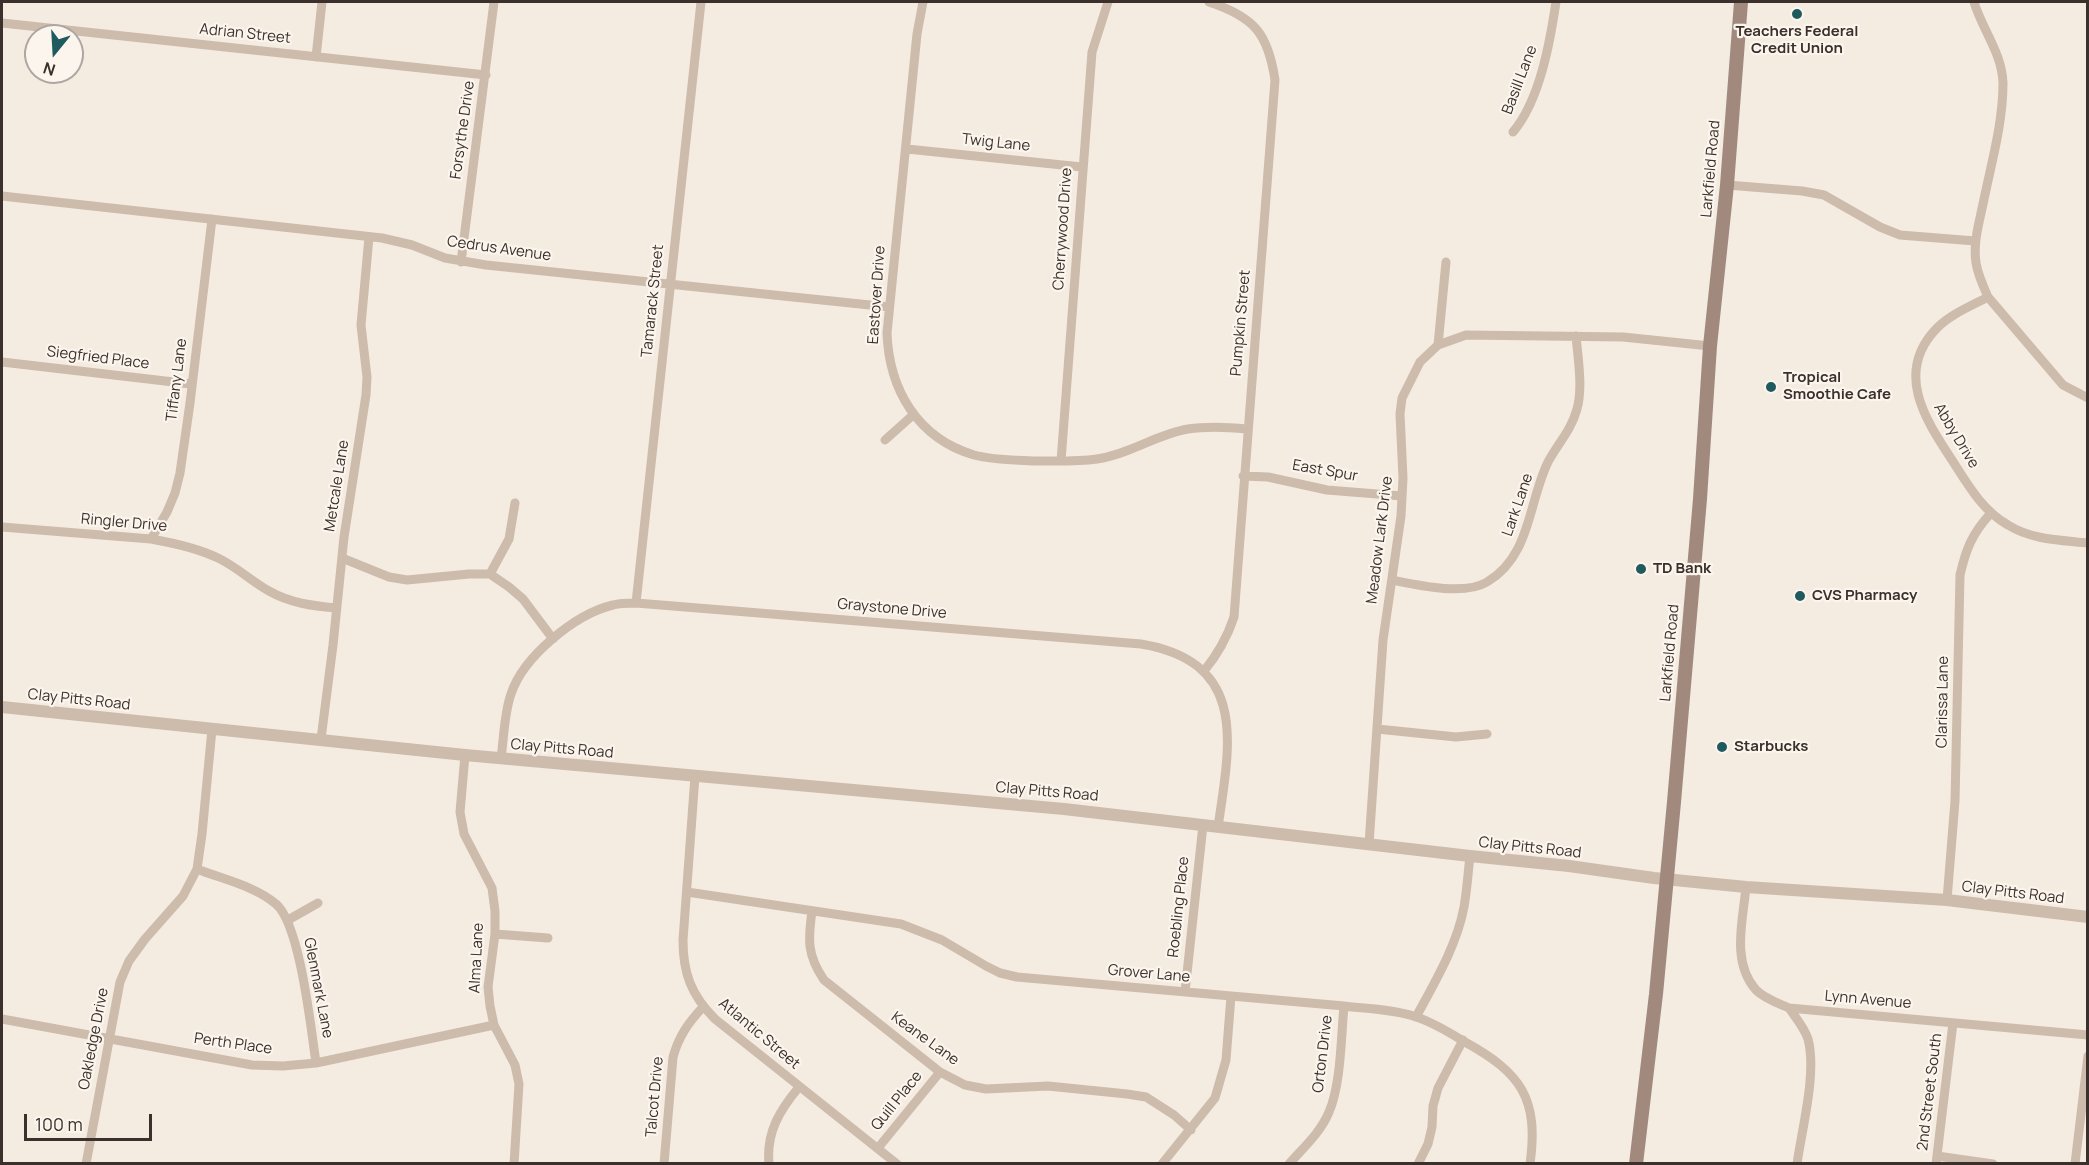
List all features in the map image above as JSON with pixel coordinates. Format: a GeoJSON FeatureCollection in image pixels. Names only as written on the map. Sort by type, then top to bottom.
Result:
{"type":"FeatureCollection","features":[{"type":"Feature","properties":{"kind":"main road","name":"Larkfield Road"},"geometry":{"type":"LineString","coordinates":[[1636,1164],[1656,994],[1741,2]]}},
{"type":"Feature","properties":{"kind":"street"},"geometry":{"type":"LineString","coordinates":[[316,57],[321,2]]}},
{"type":"Feature","properties":{"kind":"street","name":"Forsythe Drive"},"geometry":{"type":"LineString","coordinates":[[461,262],[494,2]]}},
{"type":"Feature","properties":{"kind":"street","name":"Tamarack Street"},"geometry":{"type":"LineString","coordinates":[[636,603],[701,2]]}},
{"type":"Feature","properties":{"kind":"street","name":"Eastover Drive"},"geometry":{"type":"LineString","coordinates":[[923,2],[917,34],[889,307],[888,355],[893,378],[913,415],[954,447],[995,459],[1061,461],[1097,459],[1127,452],[1186,429],[1217,426],[1247,429]]}},
{"type":"Feature","properties":{"kind":"street","name":"Cherrywood Drive"},"geometry":{"type":"LineString","coordinates":[[1061,461],[1092,52],[1108,2]]}},
{"type":"Feature","properties":{"kind":"street","name":"Pumpkin Street"},"geometry":{"type":"LineString","coordinates":[[1204,672],[1218,655],[1234,617],[1275,80],[1266,42],[1254,24],[1232,10],[1209,2]]}},
{"type":"Feature","properties":{"kind":"street","name":"Basill Lane"},"geometry":{"type":"LineString","coordinates":[[1513,132],[1524,118],[1549,50],[1556,2]]}},
{"type":"Feature","properties":{"kind":"street"},"geometry":{"type":"LineString","coordinates":[[1974,2],[1998,58],[2003,80],[1999,128],[1975,241],[1976,262],[1988,297],[2063,386],[2088,398]]}},
{"type":"Feature","properties":{"kind":"street","name":"Adrian Street"},"geometry":{"type":"LineString","coordinates":[[2,23],[486,75]]}},
{"type":"Feature","properties":{"kind":"street","name":"Twig Lane"},"geometry":{"type":"LineString","coordinates":[[907,148],[1082,167]]}},
{"type":"Feature","properties":{"kind":"street"},"geometry":{"type":"LineString","coordinates":[[1727,185],[1824,195],[1880,227],[1900,235],[1975,241]]}},
{"type":"Feature","properties":{"kind":"street","name":"Cedrus Avenue"},"geometry":{"type":"LineString","coordinates":[[2,196],[397,240],[461,262],[889,307]]}},
{"type":"Feature","properties":{"kind":"street","name":"Tiffany Lane"},"geometry":{"type":"LineString","coordinates":[[151,539],[175,493],[189,415],[212,219]]}},
{"type":"Feature","properties":{"kind":"street","name":"Metcale Lane"},"geometry":{"type":"LineString","coordinates":[[321,739],[342,558],[366,395],[367,377],[360,325],[369,237]]}},
{"type":"Feature","properties":{"kind":"street"},"geometry":{"type":"LineString","coordinates":[[1438,345],[1446,262]]}},
{"type":"Feature","properties":{"kind":"street","name":"Abby Drive"},"geometry":{"type":"LineString","coordinates":[[1988,297],[1958,313],[1938,328],[1924,346],[1917,365],[1915,384],[1920,405],[1930,427],[1975,496],[1990,514],[2009,526],[2044,539],[2088,543]]}},
{"type":"Feature","properties":{"kind":"street","name":"Meadow Lark Drive"},"geometry":{"type":"LineString","coordinates":[[1369,844],[1383,640],[1402,496],[1400,414],[1402,398],[1420,362],[1438,345],[1466,335],[1623,337],[1710,346]]}},
{"type":"Feature","properties":{"kind":"street","name":"Lark Lane"},"geometry":{"type":"LineString","coordinates":[[1392,580],[1442,588],[1468,588],[1486,583],[1513,560],[1522,542],[1549,461],[1571,426],[1577,407],[1576,336]]}},
{"type":"Feature","properties":{"kind":"street","name":"Siegfried Place"},"geometry":{"type":"LineString","coordinates":[[2,362],[191,384]]}},
{"type":"Feature","properties":{"kind":"street"},"geometry":{"type":"LineString","coordinates":[[885,440],[913,415]]}},
{"type":"Feature","properties":{"kind":"street","name":"East Spur"},"geometry":{"type":"LineString","coordinates":[[1243,476],[1268,477],[1327,490],[1402,496]]}},
{"type":"Feature","properties":{"kind":"street"},"geometry":{"type":"LineString","coordinates":[[490,574],[508,538],[515,503]]}},
{"type":"Feature","properties":{"kind":"street","name":"Clarissa Lane"},"geometry":{"type":"LineString","coordinates":[[1947,900],[1955,801],[1960,575],[1966,551],[1976,530],[1990,514]]}},
{"type":"Feature","properties":{"kind":"street","name":"Ringler Drive"},"geometry":{"type":"LineString","coordinates":[[2,527],[151,539],[174,543],[236,567],[268,591],[285,598],[301,603],[336,608]]}},
{"type":"Feature","properties":{"kind":"street"},"geometry":{"type":"LineString","coordinates":[[342,558],[389,577],[406,580],[490,574],[524,599],[553,639]]}},
{"type":"Feature","properties":{"kind":"street","name":"Graystone Drive"},"geometry":{"type":"LineString","coordinates":[[501,758],[512,693],[532,657],[553,639],[591,614],[613,605],[636,603],[1141,644],[1174,652],[1190,660],[1204,672],[1219,695],[1227,718],[1228,755],[1218,827]]}},
{"type":"Feature","properties":{"kind":"street","name":"Clay Pitts Road"},"geometry":{"type":"LineString","coordinates":[[2,707],[465,755],[1064,808],[1569,866],[1612,874],[1746,887],[1947,900],[2088,917]]}},
{"type":"Feature","properties":{"kind":"street","name":"Oakledge Drive"},"geometry":{"type":"LineString","coordinates":[[86,1164],[120,982],[129,961],[145,939],[183,896],[196,869],[202,834],[212,729]]}},
{"type":"Feature","properties":{"kind":"street"},"geometry":{"type":"LineString","coordinates":[[1377,729],[1456,738],[1487,734]]}},
{"type":"Feature","properties":{"kind":"street","name":"Alma Lane"},"geometry":{"type":"LineString","coordinates":[[465,755],[460,812],[464,834],[492,888],[495,911],[495,934],[488,987],[494,1025],[515,1065],[519,1084],[514,1164]]}},
{"type":"Feature","properties":{"kind":"street","name":"Atlantic Street"},"geometry":{"type":"LineString","coordinates":[[695,776],[683,959],[692,990],[703,1007],[715,1019],[897,1164]]}},
{"type":"Feature","properties":{"kind":"street","name":"Roebling Place"},"geometry":{"type":"LineString","coordinates":[[1185,992],[1203,825]]}},
{"type":"Feature","properties":{"kind":"street"},"geometry":{"type":"LineString","coordinates":[[1416,1017],[1458,929],[1464,907],[1470,856]]}},
{"type":"Feature","properties":{"kind":"street","name":"Glenmark Lane"},"geometry":{"type":"LineString","coordinates":[[196,869],[255,891],[278,905],[288,920],[297,949],[316,1063]]}},
{"type":"Feature","properties":{"kind":"street","name":"Lynn Avenue"},"geometry":{"type":"LineString","coordinates":[[1746,887],[1740,949],[1742,963],[1756,990],[1772,1001],[1789,1008],[2088,1035]]}},
{"type":"Feature","properties":{"kind":"street","name":"Grover Lane"},"geometry":{"type":"LineString","coordinates":[[687,892],[901,924],[942,940],[1000,973],[1017,977],[1344,1006],[1398,1012],[1416,1017],[1462,1040],[1506,1068],[1519,1084],[1528,1102],[1532,1123],[1533,1141],[1530,1164]]}},
{"type":"Feature","properties":{"kind":"street"},"geometry":{"type":"LineString","coordinates":[[288,920],[318,903]]}},
{"type":"Feature","properties":{"kind":"street","name":"Keane Lane"},"geometry":{"type":"LineString","coordinates":[[812,911],[808,937],[810,954],[824,980],[940,1072],[965,1085],[986,1089],[1048,1086],[1146,1097],[1174,1115],[1191,1130]]}},
{"type":"Feature","properties":{"kind":"street"},"geometry":{"type":"LineString","coordinates":[[495,934],[548,938]]}},
{"type":"Feature","properties":{"kind":"street"},"geometry":{"type":"LineString","coordinates":[[1162,1164],[1215,1098],[1226,1060],[1231,996]]}},
{"type":"Feature","properties":{"kind":"street","name":"Orton Drive"},"geometry":{"type":"LineString","coordinates":[[1289,1164],[1317,1132],[1329,1113],[1337,1078],[1344,1006]]}},
{"type":"Feature","properties":{"kind":"street","name":"Talcot Drive"},"geometry":{"type":"LineString","coordinates":[[664,1164],[673,1057],[678,1040],[686,1026],[703,1007]]}},
{"type":"Feature","properties":{"kind":"street"},"geometry":{"type":"LineString","coordinates":[[1789,1008],[1808,1038],[1812,1057],[1797,1164]]}},
{"type":"Feature","properties":{"kind":"street","name":"Perth Place"},"geometry":{"type":"LineString","coordinates":[[2,1020],[252,1065],[283,1066],[316,1063],[494,1025]]}},
{"type":"Feature","properties":{"kind":"street","name":"2nd Street South"},"geometry":{"type":"LineString","coordinates":[[1937,1160],[1953,1023]]}},
{"type":"Feature","properties":{"kind":"street"},"geometry":{"type":"LineString","coordinates":[[1418,1164],[1428,1144],[1438,1088],[1462,1040]]}},
{"type":"Feature","properties":{"kind":"street"},"geometry":{"type":"LineString","coordinates":[[2075,1164],[2088,1056]]}},
{"type":"Feature","properties":{"kind":"street","name":"Quill Place"},"geometry":{"type":"LineString","coordinates":[[878,1148],[940,1072]]}},
{"type":"Feature","properties":{"kind":"street"},"geometry":{"type":"LineString","coordinates":[[769,1164],[768,1148],[772,1129],[782,1108],[799,1087]]}},
{"type":"Feature","properties":{"kind":"street"},"geometry":{"type":"LineString","coordinates":[[1937,1160],[1993,1164]]}},
{"type":"Feature","properties":{"kind":"place","name":"Teachers Federal Credit Union"},"geometry":{"type":"Point","coordinates":[1797,14]}},
{"type":"Feature","properties":{"kind":"place","name":"Tropical Smoothie Cafe"},"geometry":{"type":"Point","coordinates":[1771,387]}},
{"type":"Feature","properties":{"kind":"place","name":"TD Bank"},"geometry":{"type":"Point","coordinates":[1641,569]}},
{"type":"Feature","properties":{"kind":"place","name":"CVS Pharmacy"},"geometry":{"type":"Point","coordinates":[1800,596]}},
{"type":"Feature","properties":{"kind":"place","name":"Starbucks"},"geometry":{"type":"Point","coordinates":[1722,747]}}]}
